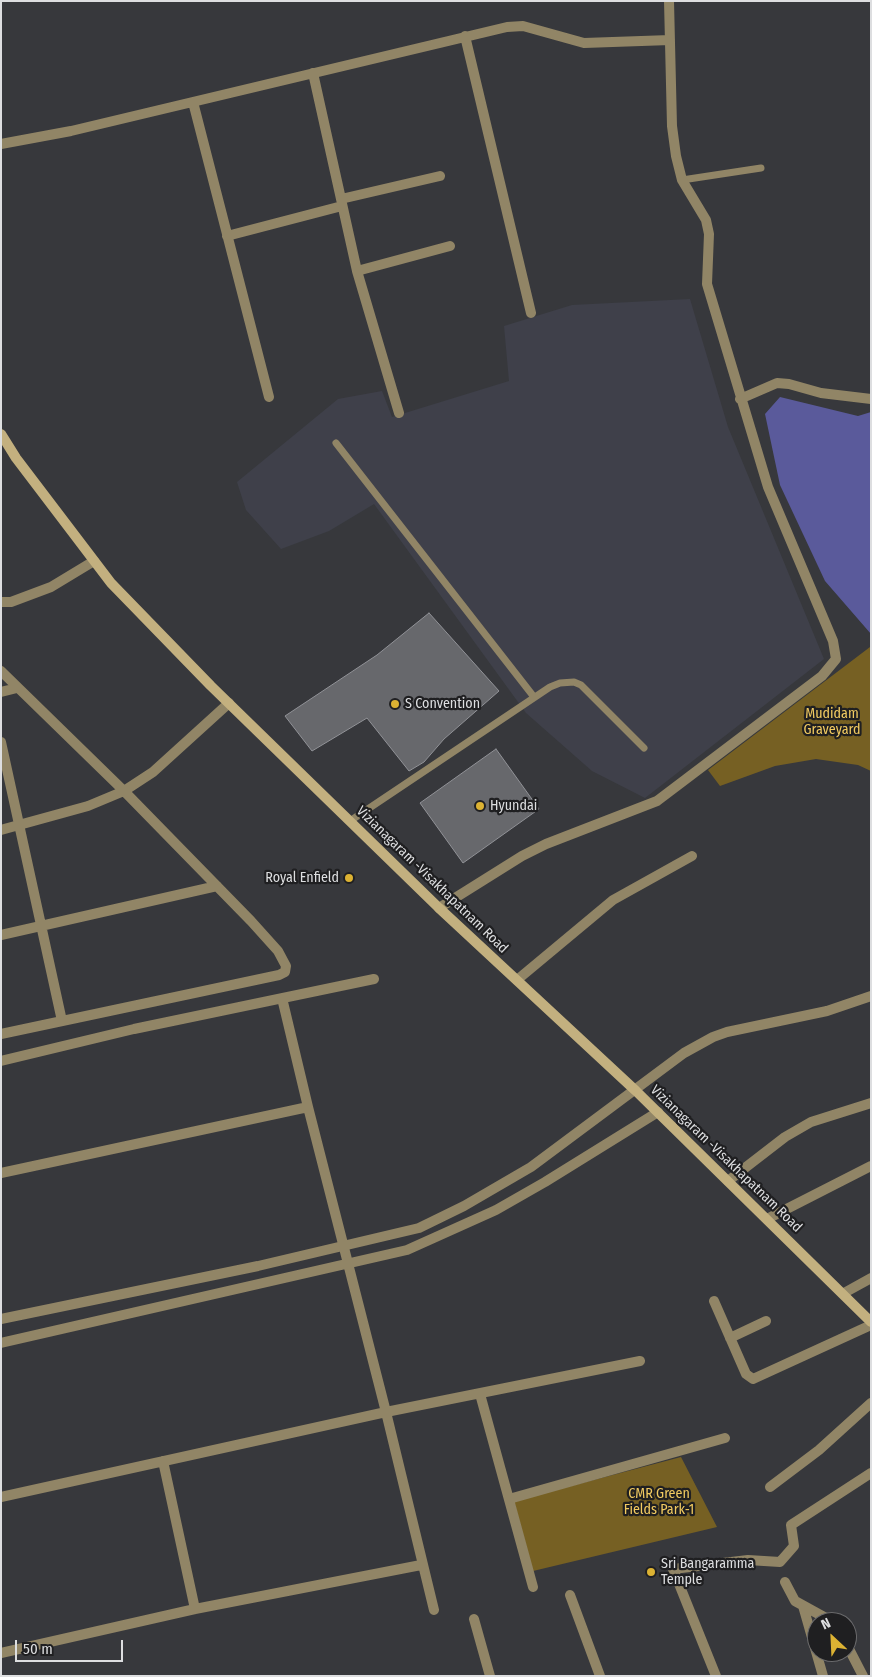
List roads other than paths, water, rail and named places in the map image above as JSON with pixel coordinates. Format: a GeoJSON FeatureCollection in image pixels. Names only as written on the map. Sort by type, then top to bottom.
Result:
{"type":"FeatureCollection","features":[{"type":"Feature","properties":{"kind":"main road","name":"Vizianagaram -Visakhapatnam Road"},"geometry":{"type":"LineString","coordinates":[[1,434],[16,458],[111,583],[229,703],[439,908],[658,1112],[844,1294],[871,1323]]}},
{"type":"Feature","properties":{"kind":"street"},"geometry":{"type":"LineString","coordinates":[[439,908],[522,856],[546,844],[657,801],[832,667],[836,659],[833,641],[768,487],[707,284],[709,234],[706,220],[682,180],[672,126],[668,1]]}},
{"type":"Feature","properties":{"kind":"street"},"geometry":{"type":"LineString","coordinates":[[1,144],[71,131],[507,27],[524,26],[584,43],[670,40]]}},
{"type":"Feature","properties":{"kind":"street"},"geometry":{"type":"LineString","coordinates":[[465,36],[531,312]]}},
{"type":"Feature","properties":{"kind":"street"},"geometry":{"type":"LineString","coordinates":[[313,73],[357,271],[399,414]]}},
{"type":"Feature","properties":{"kind":"street"},"geometry":{"type":"LineString","coordinates":[[193,102],[268,396]]}},
{"type":"Feature","properties":{"kind":"street"},"geometry":{"type":"LineString","coordinates":[[227,236],[440,176]]}},
{"type":"Feature","properties":{"kind":"street"},"geometry":{"type":"LineString","coordinates":[[357,271],[450,246]]}},
{"type":"Feature","properties":{"kind":"street"},"geometry":{"type":"LineString","coordinates":[[740,399],[777,383],[789,384],[821,393],[871,399]]}},
{"type":"Feature","properties":{"kind":"street"},"geometry":{"type":"LineString","coordinates":[[1,602],[11,602],[52,587],[94,561]]}},
{"type":"Feature","properties":{"kind":"street"},"geometry":{"type":"LineString","coordinates":[[1,671],[124,791],[217,886],[278,951],[284,961],[285,972],[279,976],[1,1034]]}},
{"type":"Feature","properties":{"kind":"street"},"geometry":{"type":"LineString","coordinates":[[1,692],[17,688]]}},
{"type":"Feature","properties":{"kind":"street"},"geometry":{"type":"LineString","coordinates":[[1,830],[88,806],[124,791],[153,772],[229,703]]}},
{"type":"Feature","properties":{"kind":"street"},"geometry":{"type":"LineString","coordinates":[[1,742],[62,1021]]}},
{"type":"Feature","properties":{"kind":"street"},"geometry":{"type":"LineString","coordinates":[[517,980],[612,900],[692,856]]}},
{"type":"Feature","properties":{"kind":"street"},"geometry":{"type":"LineString","coordinates":[[1,935],[217,886]]}},
{"type":"Feature","properties":{"kind":"street"},"geometry":{"type":"LineString","coordinates":[[1,1061],[134,1029],[374,979]]}},
{"type":"Feature","properties":{"kind":"street"},"geometry":{"type":"LineString","coordinates":[[1,1320],[258,1266],[419,1228],[464,1206],[531,1167],[636,1091],[684,1053],[713,1036],[827,1011],[871,996]]}},
{"type":"Feature","properties":{"kind":"street"},"geometry":{"type":"LineString","coordinates":[[282,998],[386,1412],[421,1565],[434,1610]]}},
{"type":"Feature","properties":{"kind":"street"},"geometry":{"type":"LineString","coordinates":[[728,1181],[811,1122],[871,1103]]}},
{"type":"Feature","properties":{"kind":"street"},"geometry":{"type":"LineString","coordinates":[[1,1173],[308,1107]]}},
{"type":"Feature","properties":{"kind":"street"},"geometry":{"type":"LineString","coordinates":[[1,1343],[407,1250],[496,1210],[658,1112]]}},
{"type":"Feature","properties":{"kind":"street"},"geometry":{"type":"LineString","coordinates":[[767,1219],[871,1166]]}},
{"type":"Feature","properties":{"kind":"street"},"geometry":{"type":"LineString","coordinates":[[844,1294],[871,1278]]}},
{"type":"Feature","properties":{"kind":"street"},"geometry":{"type":"LineString","coordinates":[[714,1301],[746,1374],[753,1379],[871,1323]]}},
{"type":"Feature","properties":{"kind":"street"},"geometry":{"type":"LineString","coordinates":[[730,1338],[766,1321]]}},
{"type":"Feature","properties":{"kind":"street"},"geometry":{"type":"LineString","coordinates":[[1,1497],[386,1412],[640,1361]]}},
{"type":"Feature","properties":{"kind":"street"},"geometry":{"type":"LineString","coordinates":[[480,1394],[533,1587]]}},
{"type":"Feature","properties":{"kind":"street"},"geometry":{"type":"LineString","coordinates":[[770,1487],[819,1450],[871,1403]]}},
{"type":"Feature","properties":{"kind":"street"},"geometry":{"type":"LineString","coordinates":[[509,1499],[726,1438]]}},
{"type":"Feature","properties":{"kind":"street"},"geometry":{"type":"LineString","coordinates":[[163,1461],[195,1609]]}},
{"type":"Feature","properties":{"kind":"street"},"geometry":{"type":"LineString","coordinates":[[716,1676],[673,1569],[748,1560],[780,1562],[794,1546],[791,1525],[871,1473]]}},
{"type":"Feature","properties":{"kind":"street"},"geometry":{"type":"LineString","coordinates":[[1,1653],[195,1609],[421,1565]]}},
{"type":"Feature","properties":{"kind":"street"},"geometry":{"type":"LineString","coordinates":[[785,1582],[795,1601],[814,1612]]}},
{"type":"Feature","properties":{"kind":"street"},"geometry":{"type":"LineString","coordinates":[[570,1595],[600,1676]]}},
{"type":"Feature","properties":{"kind":"street"},"geometry":{"type":"LineString","coordinates":[[803,1606],[822,1676]]}},
{"type":"Feature","properties":{"kind":"street"},"geometry":{"type":"LineString","coordinates":[[474,1619],[490,1676]]}},
{"type":"Feature","properties":{"kind":"street"},"geometry":{"type":"LineString","coordinates":[[856,1662],[863,1676]]}},
{"type":"Feature","properties":{"kind":"lane"},"geometry":{"type":"LineString","coordinates":[[682,180],[761,168]]}},
{"type":"Feature","properties":{"kind":"lane"},"geometry":{"type":"LineString","coordinates":[[336,443],[534,697]]}},
{"type":"Feature","properties":{"kind":"lane"},"geometry":{"type":"LineString","coordinates":[[350,821],[534,697],[560,683],[574,682],[581,685],[644,748]]}},
{"type":"Feature","properties":{"kind":"place","name":"S Convention"},"geometry":{"type":"Point","coordinates":[395,704]}},
{"type":"Feature","properties":{"kind":"place","name":"Hyundai"},"geometry":{"type":"Point","coordinates":[480,806]}},
{"type":"Feature","properties":{"kind":"place","name":"Royal Enfield"},"geometry":{"type":"Point","coordinates":[349,878]}},
{"type":"Feature","properties":{"kind":"place","name":"Sri Bangaramma Temple"},"geometry":{"type":"Point","coordinates":[651,1572]}},
{"type":"Feature","properties":{"kind":"park label","name":"Mudidam Graveyard"},"geometry":{"type":"Point","coordinates":[832,722]}},
{"type":"Feature","properties":{"kind":"park label","name":"CMR Green Fields Park-1"},"geometry":{"type":"Point","coordinates":[659,1502]}}]}
